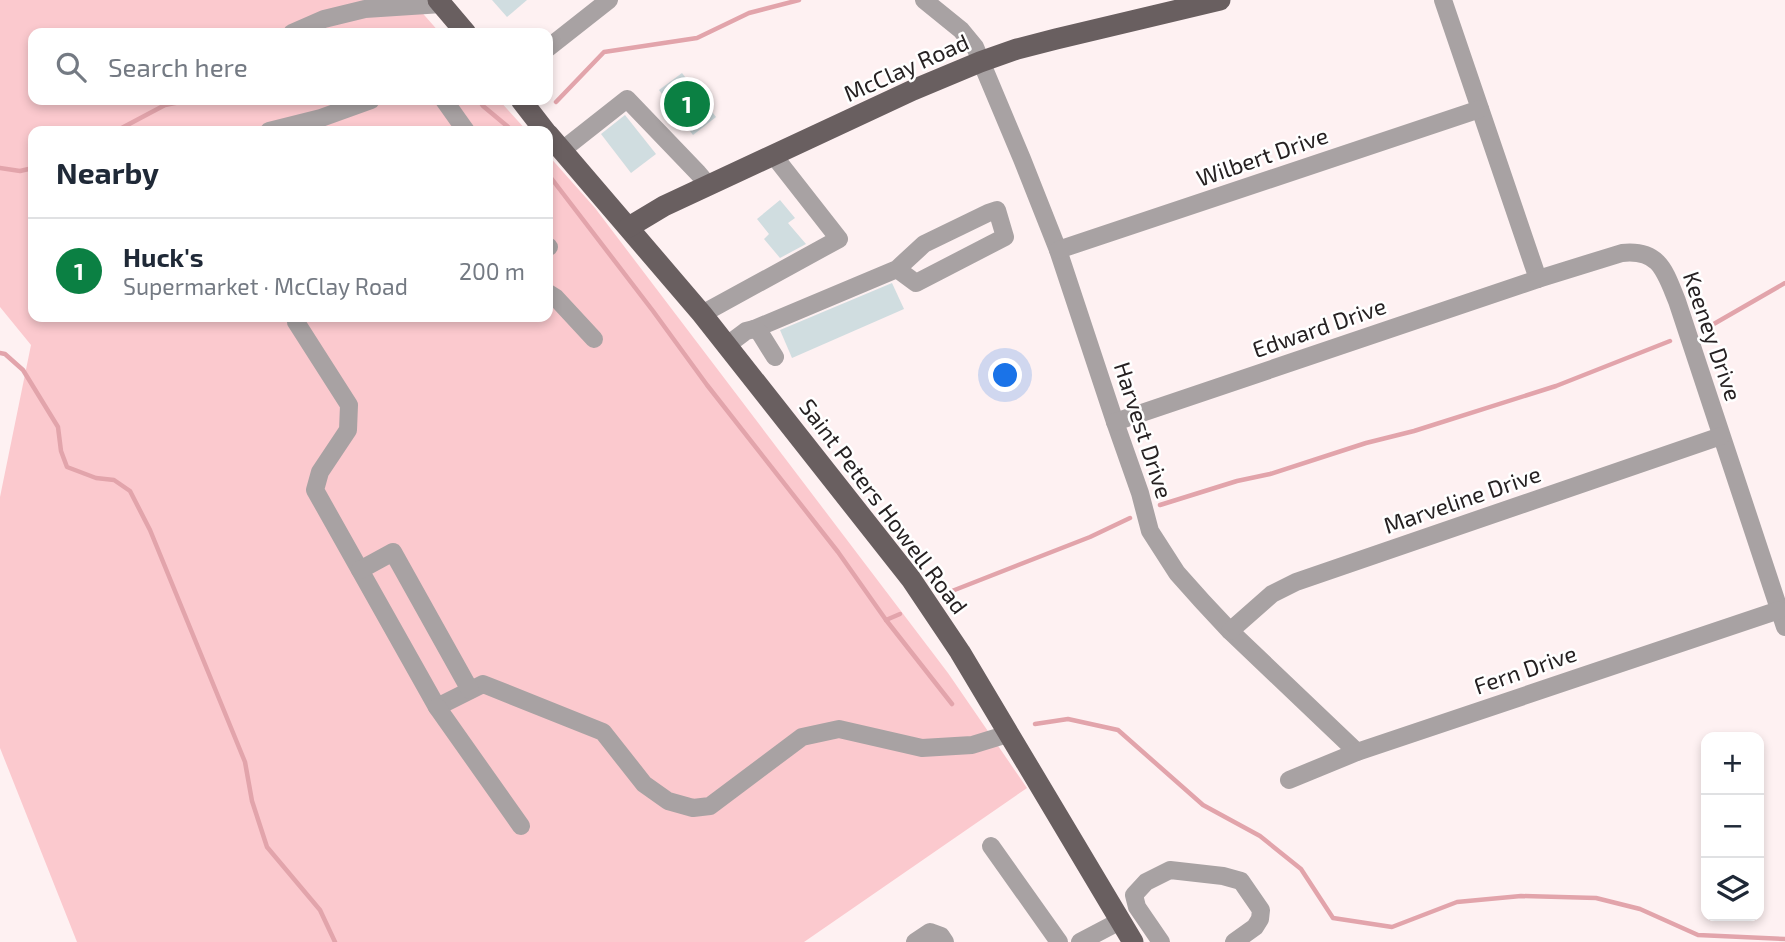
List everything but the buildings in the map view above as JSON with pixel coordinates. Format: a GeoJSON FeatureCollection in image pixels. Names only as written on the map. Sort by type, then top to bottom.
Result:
{"type":"FeatureCollection","features":[{"type":"Feature","properties":{"kind":"main road","name":"McClay Road"},"geometry":{"type":"LineString","coordinates":[[629,227],[664,206],[913,90],[980,62],[1056,38],[1220,0]]}},
{"type":"Feature","properties":{"kind":"main road"},"geometry":{"type":"LineString","coordinates":[[440,2],[462,28]]}},
{"type":"Feature","properties":{"kind":"main road","name":"Saint Peters Howell Road"},"geometry":{"type":"LineString","coordinates":[[525,105],[541,126]]}},
{"type":"Feature","properties":{"kind":"main road","name":"Saint Peters Howell Road"},"geometry":{"type":"LineString","coordinates":[[553,141],[702,314],[911,579],[960,652],[1133,942]]}},
{"type":"Feature","properties":{"kind":"street"},"geometry":{"type":"LineString","coordinates":[[553,44],[609,0]]}},
{"type":"Feature","properties":{"kind":"street","name":"Harvest Drive"},"geometry":{"type":"LineString","coordinates":[[924,0],[961,30],[975,47],[1058,250],[1140,493],[1150,531],[1177,573],[1230,631],[1357,752]]}},
{"type":"Feature","properties":{"kind":"street"},"geometry":{"type":"LineString","coordinates":[[1443,0],[1538,279]]}},
{"type":"Feature","properties":{"kind":"street"},"geometry":{"type":"LineString","coordinates":[[303,28],[324,19],[365,9],[440,2]]}},
{"type":"Feature","properties":{"kind":"street"},"geometry":{"type":"LineString","coordinates":[[553,138],[627,99],[709,187]]}},
{"type":"Feature","properties":{"kind":"street"},"geometry":{"type":"LineString","coordinates":[[323,125],[361,105]]}},
{"type":"Feature","properties":{"kind":"street"},"geometry":{"type":"LineString","coordinates":[[448,105],[462,126]]}},
{"type":"Feature","properties":{"kind":"street","name":"Wilbert Drive"},"geometry":{"type":"LineString","coordinates":[[1058,250],[1480,109]]}},
{"type":"Feature","properties":{"kind":"street"},"geometry":{"type":"LineString","coordinates":[[702,314],[839,239],[774,156]]}},
{"type":"Feature","properties":{"kind":"street"},"geometry":{"type":"LineString","coordinates":[[726,346],[746,331],[897,269],[924,244],[997,211],[1006,237],[916,283],[897,269]]}},
{"type":"Feature","properties":{"kind":"street","name":"Keeney Drive"},"geometry":{"type":"LineString","coordinates":[[1538,279],[1633,252],[1644,254],[1664,269],[1785,627]]}},
{"type":"Feature","properties":{"kind":"street","name":"Edward Drive"},"geometry":{"type":"LineString","coordinates":[[1115,422],[1538,279]]}},
{"type":"Feature","properties":{"kind":"street"},"geometry":{"type":"LineString","coordinates":[[553,296],[594,338]]}},
{"type":"Feature","properties":{"kind":"street"},"geometry":{"type":"LineString","coordinates":[[296,322],[349,405],[348,430],[320,472],[315,490],[437,707],[521,826]]}},
{"type":"Feature","properties":{"kind":"street"},"geometry":{"type":"LineString","coordinates":[[754,329],[775,357]]}},
{"type":"Feature","properties":{"kind":"street","name":"Marveline Drive"},"geometry":{"type":"LineString","coordinates":[[1230,631],[1272,594],[1296,582],[1721,436]]}},
{"type":"Feature","properties":{"kind":"street"},"geometry":{"type":"LineString","coordinates":[[360,570],[393,552],[470,690]]}},
{"type":"Feature","properties":{"kind":"street","name":"Fern Drive"},"geometry":{"type":"LineString","coordinates":[[1289,780],[1357,752],[1779,610]]}},
{"type":"Feature","properties":{"kind":"street"},"geometry":{"type":"LineString","coordinates":[[437,707],[482,684],[603,732],[644,784],[668,801],[693,808],[710,806],[802,737],[839,729],[922,748],[972,745],[1008,734]]}},
{"type":"Feature","properties":{"kind":"street"},"geometry":{"type":"LineString","coordinates":[[991,846],[1059,942]]}},
{"type":"Feature","properties":{"kind":"street"},"geometry":{"type":"LineString","coordinates":[[1161,942],[1138,907],[1134,895],[1146,882],[1170,870],[1223,876],[1241,881],[1261,910],[1260,919],[1255,927],[1234,942]]}},
{"type":"Feature","properties":{"kind":"street"},"geometry":{"type":"LineString","coordinates":[[1080,942],[1119,921]]}},
{"type":"Feature","properties":{"kind":"street"},"geometry":{"type":"LineString","coordinates":[[915,942],[930,932],[941,936],[946,942]]}},
{"type":"Feature","properties":{"kind":"shaded area"},"geometry":{"type":"Polygon","coordinates":[[[0,0],[411,0],[436,28],[28,28],[28,105],[504,105],[522,126],[28,126],[28,322],[553,322],[553,161],[595,208],[948,673],[1027,788],[804,942],[77,942],[0,748],[0,497],[31,345],[0,307],[0,0]]]}},
{"type":"Feature","properties":{"kind":"waterway"},"geometry":{"type":"LineString","coordinates":[[556,102],[604,52],[697,38],[749,13],[799,0]]}},
{"type":"Feature","properties":{"kind":"waterway"},"geometry":{"type":"LineString","coordinates":[[125,126],[165,105]]}},
{"type":"Feature","properties":{"kind":"waterway"},"geometry":{"type":"LineString","coordinates":[[482,105],[507,126]]}},
{"type":"Feature","properties":{"kind":"waterway"},"geometry":{"type":"LineString","coordinates":[[0,168],[20,171],[28,169]]}},
{"type":"Feature","properties":{"kind":"waterway"},"geometry":{"type":"LineString","coordinates":[[553,181],[952,704]]}},
{"type":"Feature","properties":{"kind":"waterway"},"geometry":{"type":"LineString","coordinates":[[1712,325],[1785,283]]}},
{"type":"Feature","properties":{"kind":"waterway"},"geometry":{"type":"LineString","coordinates":[[1160,505],[1414,431],[1556,386],[1670,341]]}},
{"type":"Feature","properties":{"kind":"waterway"},"geometry":{"type":"LineString","coordinates":[[0,353],[5,354],[23,370],[58,427],[61,451],[67,467],[96,478],[114,480],[130,491],[150,530],[245,762],[252,801],[267,847],[320,910],[335,942]]}},
{"type":"Feature","properties":{"kind":"waterway"},"geometry":{"type":"LineString","coordinates":[[952,591],[1090,537],[1130,518]]}},
{"type":"Feature","properties":{"kind":"waterway"},"geometry":{"type":"LineString","coordinates":[[886,620],[900,614]]}},
{"type":"Feature","properties":{"kind":"waterway"},"geometry":{"type":"LineString","coordinates":[[1035,724],[1068,719],[1118,730],[1203,805],[1260,836],[1301,869],[1333,918],[1392,927],[1457,902],[1521,896],[1596,898],[1640,909],[1698,935],[1785,939]]}},
{"type":"Feature","properties":{"kind":"place","name":"Huck's"},"geometry":{"type":"Point","coordinates":[687,104]}}]}
